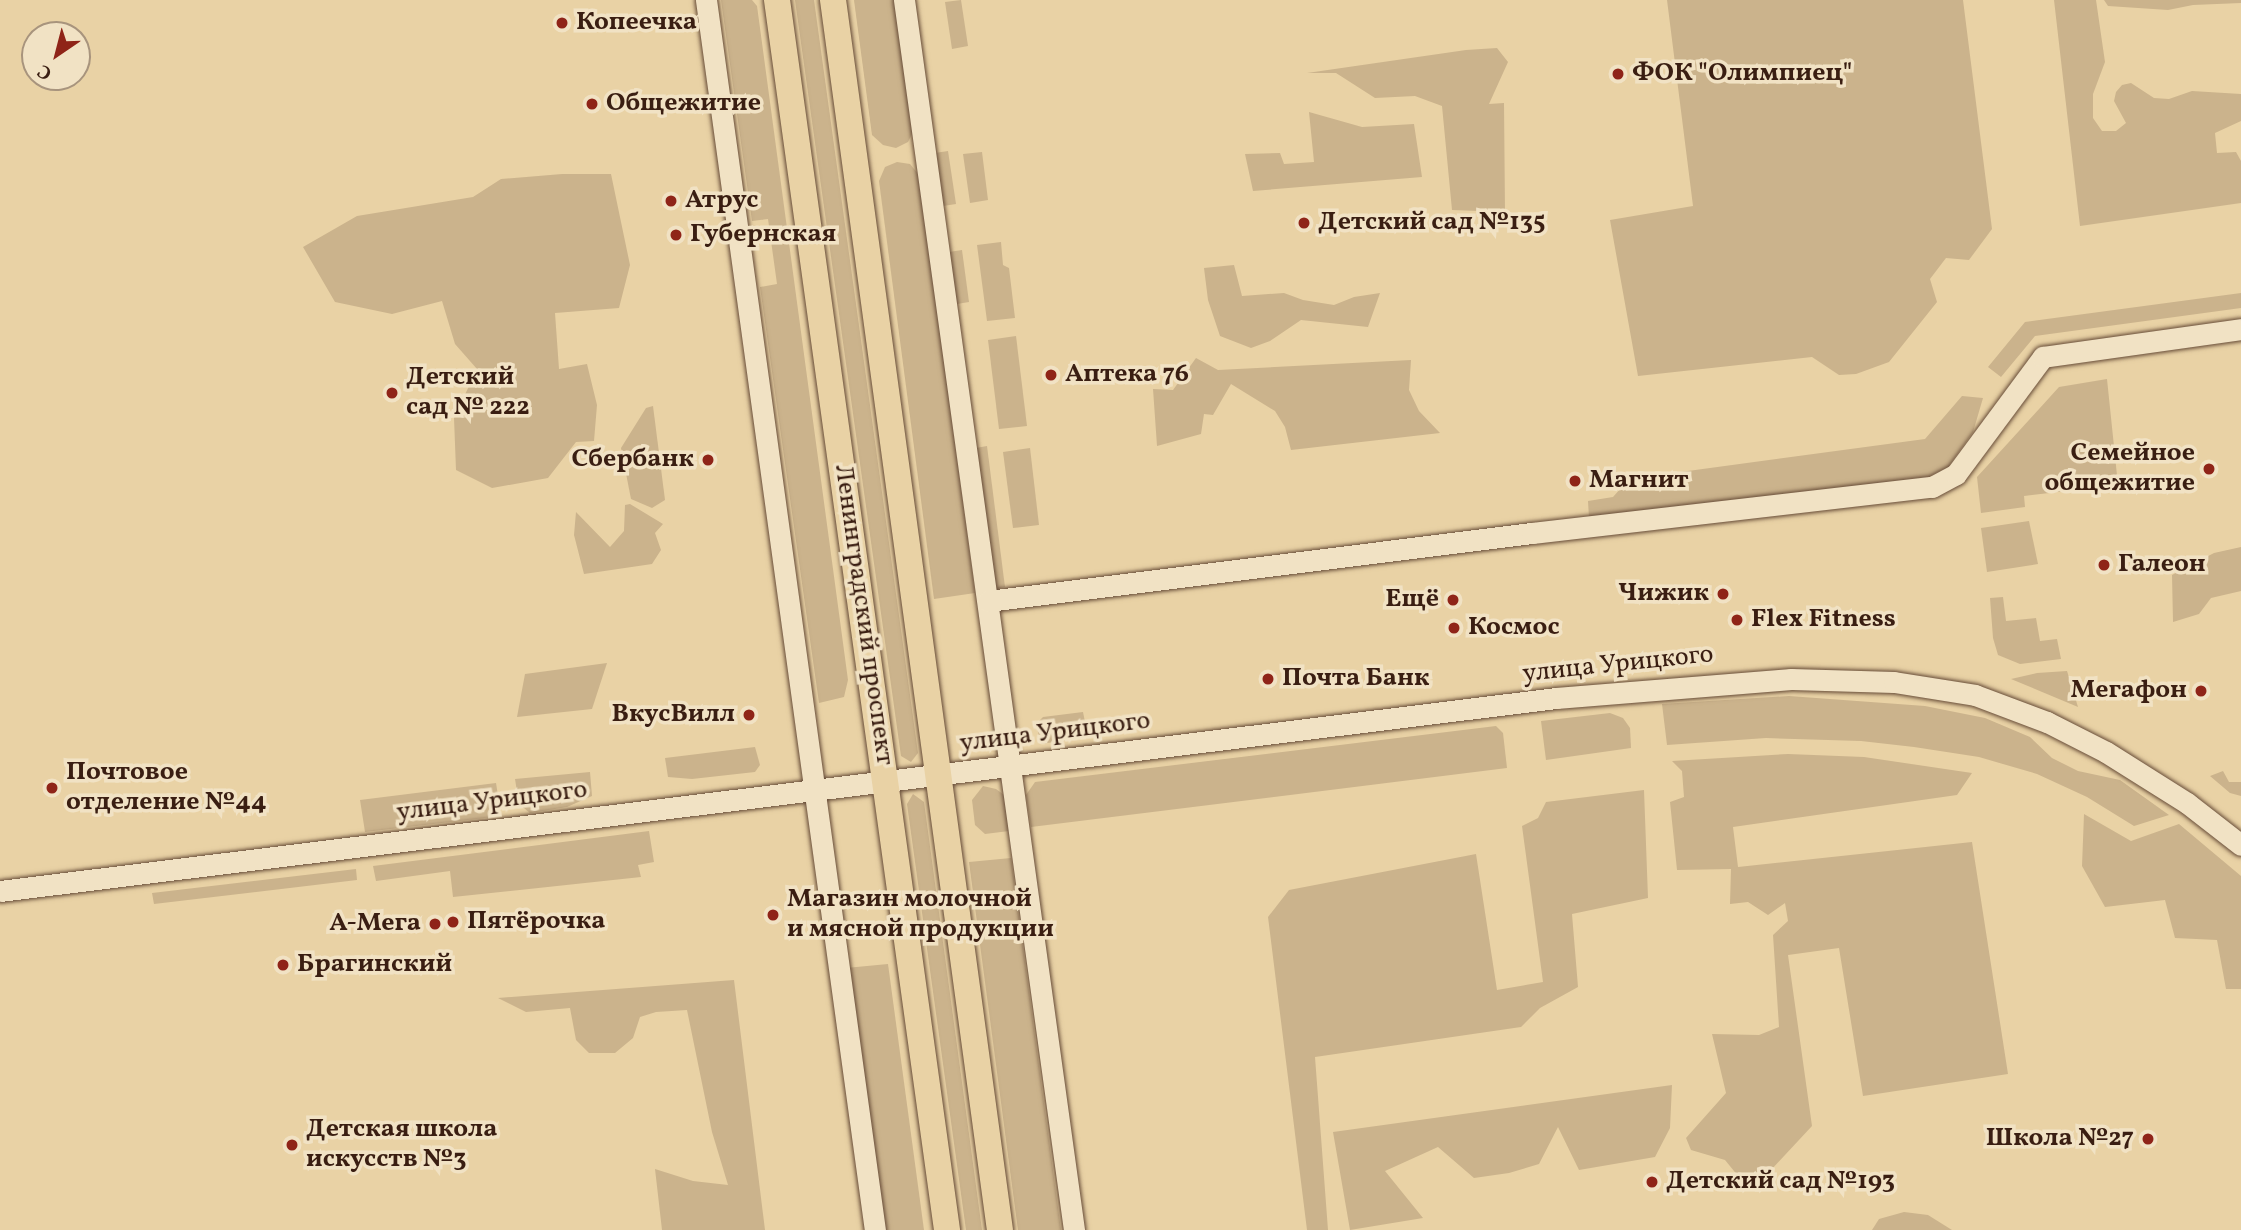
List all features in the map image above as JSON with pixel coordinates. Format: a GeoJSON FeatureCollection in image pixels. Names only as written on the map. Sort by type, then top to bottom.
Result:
{"type":"FeatureCollection","features":[{"type":"Feature","properties":{"kind":"main road","name":"Ленинградский проспект"},"geometry":{"type":"LineString","coordinates":[[777,0],[947,1230]]}},
{"type":"Feature","properties":{"kind":"main road","name":"Ленинградский проспект"},"geometry":{"type":"LineString","coordinates":[[833,0],[1000,1230]]}},
{"type":"Feature","properties":{"kind":"street"},"geometry":{"type":"LineString","coordinates":[[706,0],[875,1230]]}},
{"type":"Feature","properties":{"kind":"street"},"geometry":{"type":"LineString","coordinates":[[904,0],[1074,1230]]}},
{"type":"Feature","properties":{"kind":"street"},"geometry":{"type":"LineString","coordinates":[[988,601],[1532,533],[1932,487],[1956,474],[2043,357],[2241,329]]}},
{"type":"Feature","properties":{"kind":"street","name":"улица Урицкого"},"geometry":{"type":"LineString","coordinates":[[0,891],[1556,698],[1791,679],[1894,682],[1975,695],[2047,722],[2106,752],[2187,803],[2241,845]]}},
{"type":"Feature","properties":{"kind":"shaded area"},"geometry":{"type":"Polygon","coordinates":[[[721,0],[752,0],[757,6],[848,680],[844,697],[819,703],[760,287],[777,284],[768,219],[752,221],[721,0]]]}},
{"type":"Feature","properties":{"kind":"shaded area"},"geometry":{"type":"Polygon","coordinates":[[[795,0],[814,0],[918,753],[911,762],[901,756],[795,0]]]}},
{"type":"Feature","properties":{"kind":"shaded area"},"geometry":{"type":"Polygon","coordinates":[[[854,0],[896,0],[914,130],[908,142],[896,148],[883,145],[872,135],[854,0]]]}},
{"type":"Feature","properties":{"kind":"shaded area"},"geometry":{"type":"Polygon","coordinates":[[[961,0],[968,46],[952,49],[945,2],[961,0]]]}},
{"type":"Feature","properties":{"kind":"shaded area"},"geometry":{"type":"Polygon","coordinates":[[[1667,0],[1963,0],[1992,229],[1969,260],[1946,258],[1930,279],[1937,302],[1889,362],[1856,374],[1839,375],[1812,357],[1638,376],[1610,220],[1693,206],[1667,0]]]}},
{"type":"Feature","properties":{"kind":"shaded area"},"geometry":{"type":"Polygon","coordinates":[[[2054,0],[2096,0],[2105,62],[2093,94],[2093,118],[2102,131],[2116,131],[2126,123],[2114,101],[2116,92],[2122,85],[2131,83],[2154,98],[2169,99],[2192,91],[2241,94],[2241,121],[2215,133],[2217,153],[2236,152],[2241,161],[2241,203],[2080,226],[2054,0]]]}},
{"type":"Feature","properties":{"kind":"shaded area"},"geometry":{"type":"Polygon","coordinates":[[[2104,0],[2241,0],[2241,3],[2193,5],[2168,10],[2108,6],[2104,0]]]}},
{"type":"Feature","properties":{"kind":"shaded area"},"geometry":{"type":"Polygon","coordinates":[[[1497,48],[1508,62],[1489,104],[1504,103],[1505,212],[1452,210],[1442,106],[1415,96],[1375,98],[1336,73],[1307,73],[1466,50],[1497,48]]]}},
{"type":"Feature","properties":{"kind":"shaded area"},"geometry":{"type":"Polygon","coordinates":[[[1309,112],[1362,127],[1414,124],[1422,177],[1253,191],[1245,154],[1280,153],[1284,164],[1314,162],[1309,112]]]}},
{"type":"Feature","properties":{"kind":"shaded area"},"geometry":{"type":"Polygon","coordinates":[[[948,151],[956,204],[943,206],[935,153],[948,151]]]}},
{"type":"Feature","properties":{"kind":"shaded area"},"geometry":{"type":"Polygon","coordinates":[[[982,152],[988,200],[970,203],[963,154],[982,152]]]}},
{"type":"Feature","properties":{"kind":"shaded area"},"geometry":{"type":"Polygon","coordinates":[[[897,162],[910,164],[919,175],[975,593],[934,599],[879,181],[885,167],[897,162]]]}},
{"type":"Feature","properties":{"kind":"shaded area"},"geometry":{"type":"Polygon","coordinates":[[[562,174],[611,174],[630,265],[619,308],[555,313],[559,369],[587,364],[597,405],[594,441],[576,442],[548,478],[492,488],[456,470],[454,418],[477,369],[455,344],[442,301],[392,314],[335,302],[303,247],[357,216],[473,197],[501,179],[562,174]]]}},
{"type":"Feature","properties":{"kind":"shaded area"},"geometry":{"type":"Polygon","coordinates":[[[1001,242],[1003,265],[1009,268],[1015,318],[987,321],[977,245],[1001,242]]]}},
{"type":"Feature","properties":{"kind":"shaded area"},"geometry":{"type":"Polygon","coordinates":[[[962,250],[969,302],[957,304],[949,252],[962,250]]]}},
{"type":"Feature","properties":{"kind":"shaded area"},"geometry":{"type":"Polygon","coordinates":[[[1234,265],[1242,296],[1284,293],[1303,300],[1334,305],[1354,297],[1380,293],[1368,327],[1301,320],[1270,341],[1251,348],[1220,336],[1208,300],[1204,268],[1234,265]]]}},
{"type":"Feature","properties":{"kind":"shaded area"},"geometry":{"type":"Polygon","coordinates":[[[2241,293],[2241,308],[2035,336],[2001,377],[1988,367],[2025,322],[2241,293]]]}},
{"type":"Feature","properties":{"kind":"shaded area"},"geometry":{"type":"Polygon","coordinates":[[[1016,336],[1027,426],[999,429],[988,340],[1016,336]]]}},
{"type":"Feature","properties":{"kind":"shaded area"},"geometry":{"type":"Polygon","coordinates":[[[1196,358],[1218,370],[1411,360],[1409,390],[1419,411],[1440,433],[1291,450],[1285,427],[1275,411],[1231,384],[1213,415],[1204,414],[1201,434],[1157,446],[1153,389],[1173,390],[1196,358]]]}},
{"type":"Feature","properties":{"kind":"shaded area"},"geometry":{"type":"Polygon","coordinates":[[[2107,379],[2118,485],[2024,496],[2025,507],[1981,513],[1977,477],[2059,387],[2107,379]]]}},
{"type":"Feature","properties":{"kind":"shaded area"},"geometry":{"type":"Polygon","coordinates":[[[1962,396],[1983,398],[1973,432],[1948,467],[1928,477],[1589,518],[1588,501],[1613,497],[1629,479],[1925,439],[1962,396]]]}},
{"type":"Feature","properties":{"kind":"shaded area"},"geometry":{"type":"Polygon","coordinates":[[[653,406],[665,500],[652,508],[631,499],[621,448],[646,408],[653,406]]]}},
{"type":"Feature","properties":{"kind":"shaded area"},"geometry":{"type":"Polygon","coordinates":[[[987,446],[1005,587],[995,589],[976,448],[987,446]]]}},
{"type":"Feature","properties":{"kind":"shaded area"},"geometry":{"type":"Polygon","coordinates":[[[1030,448],[1039,525],[1013,528],[1003,452],[1030,448]]]}},
{"type":"Feature","properties":{"kind":"shaded area"},"geometry":{"type":"Polygon","coordinates":[[[630,504],[663,524],[655,533],[661,550],[652,564],[584,574],[574,535],[576,512],[610,547],[624,531],[625,505],[630,504]]]}},
{"type":"Feature","properties":{"kind":"shaded area"},"geometry":{"type":"Polygon","coordinates":[[[2029,521],[2038,564],[1987,572],[1981,528],[2029,521]]]}},
{"type":"Feature","properties":{"kind":"shaded area"},"geometry":{"type":"Polygon","coordinates":[[[2241,547],[2241,591],[2211,598],[2199,614],[2173,622],[2172,575],[2214,553],[2241,547]]]}},
{"type":"Feature","properties":{"kind":"shaded area"},"geometry":{"type":"Polygon","coordinates":[[[2003,597],[2006,621],[2036,618],[2040,641],[2057,639],[2061,659],[2020,664],[1998,655],[1993,638],[1990,598],[2003,597]]]}},
{"type":"Feature","properties":{"kind":"shaded area"},"geometry":{"type":"Polygon","coordinates":[[[607,663],[592,709],[517,717],[525,674],[607,663]]]}},
{"type":"Feature","properties":{"kind":"shaded area"},"geometry":{"type":"Polygon","coordinates":[[[2067,671],[2078,707],[2011,679],[2037,673],[2067,671]]]}},
{"type":"Feature","properties":{"kind":"shaded area"},"geometry":{"type":"Polygon","coordinates":[[[1789,696],[1925,706],[1985,718],[2030,737],[2052,758],[2078,771],[2120,780],[2169,815],[2134,826],[2087,797],[2037,774],[1979,757],[1914,747],[1861,741],[1766,738],[1667,745],[1662,704],[1789,696]]]}},
{"type":"Feature","properties":{"kind":"shaded area"},"geometry":{"type":"Polygon","coordinates":[[[1083,712],[1088,737],[1041,744],[1036,724],[1043,717],[1083,712]]]}},
{"type":"Feature","properties":{"kind":"shaded area"},"geometry":{"type":"Polygon","coordinates":[[[1610,713],[1623,718],[1630,728],[1631,748],[1546,760],[1541,721],[1610,713]]]}},
{"type":"Feature","properties":{"kind":"shaded area"},"geometry":{"type":"Polygon","coordinates":[[[1496,726],[1503,733],[1507,768],[1031,827],[1026,795],[1035,782],[1496,726]]]}},
{"type":"Feature","properties":{"kind":"shaded area"},"geometry":{"type":"Polygon","coordinates":[[[755,747],[760,765],[755,772],[692,779],[668,777],[665,758],[755,747]]]}},
{"type":"Feature","properties":{"kind":"shaded area"},"geometry":{"type":"Polygon","coordinates":[[[1788,754],[1864,757],[1972,773],[1957,795],[1733,827],[1738,867],[1972,842],[2008,1074],[1863,1096],[1839,948],[1788,955],[1812,1126],[1771,1170],[1763,1185],[1743,1182],[1725,1160],[1691,1150],[1686,1138],[1726,1093],[1712,1034],[1759,1035],[1779,1027],[1773,935],[1788,921],[1785,903],[1768,915],[1748,902],[1730,904],[1731,869],[1677,870],[1670,802],[1684,797],[1682,771],[1672,761],[1788,754]]]}},
{"type":"Feature","properties":{"kind":"shaded area"},"geometry":{"type":"Polygon","coordinates":[[[2223,771],[2229,782],[2241,782],[2241,796],[2230,793],[2210,776],[2223,771]]]}},
{"type":"Feature","properties":{"kind":"shaded area"},"geometry":{"type":"Polygon","coordinates":[[[590,772],[592,796],[567,807],[530,813],[519,804],[515,779],[590,772]]]}},
{"type":"Feature","properties":{"kind":"shaded area"},"geometry":{"type":"Polygon","coordinates":[[[496,783],[500,808],[493,817],[365,832],[360,800],[496,783]]]}},
{"type":"Feature","properties":{"kind":"shaded area"},"geometry":{"type":"Polygon","coordinates":[[[983,786],[996,789],[1004,795],[1009,831],[985,834],[975,825],[972,800],[983,786]]]}},
{"type":"Feature","properties":{"kind":"shaded area"},"geometry":{"type":"Polygon","coordinates":[[[1644,790],[1648,898],[1572,914],[1578,987],[1540,1008],[1521,1027],[1315,1057],[1328,1230],[1307,1230],[1268,917],[1289,890],[1476,854],[1497,990],[1543,982],[1522,826],[1538,818],[1546,802],[1644,790]]]}},
{"type":"Feature","properties":{"kind":"shaded area"},"geometry":{"type":"Polygon","coordinates":[[[913,794],[924,802],[982,1230],[966,1230],[907,804],[913,794]]]}},
{"type":"Feature","properties":{"kind":"shaded area"},"geometry":{"type":"Polygon","coordinates":[[[2084,814],[2131,841],[2179,824],[2241,876],[2241,989],[2226,989],[2217,940],[2175,938],[2165,900],[2105,907],[2082,866],[2084,814]]]}},
{"type":"Feature","properties":{"kind":"shaded area"},"geometry":{"type":"Polygon","coordinates":[[[649,831],[654,862],[638,865],[641,877],[453,897],[450,871],[376,881],[373,866],[649,831]]]}},
{"type":"Feature","properties":{"kind":"shaded area"},"geometry":{"type":"Polygon","coordinates":[[[1011,858],[1061,1230],[1018,1230],[969,862],[1011,858]]]}},
{"type":"Feature","properties":{"kind":"shaded area"},"geometry":{"type":"Polygon","coordinates":[[[356,869],[357,880],[154,904],[152,893],[356,869]]]}},
{"type":"Feature","properties":{"kind":"shaded area"},"geometry":{"type":"Polygon","coordinates":[[[888,964],[924,1230],[884,1230],[846,968],[888,964]]]}},
{"type":"Feature","properties":{"kind":"shaded area"},"geometry":{"type":"Polygon","coordinates":[[[734,980],[765,1230],[662,1230],[655,1169],[693,1181],[728,1185],[712,1132],[687,1010],[656,1012],[640,1017],[633,1038],[615,1053],[589,1053],[576,1040],[570,1008],[526,1012],[498,998],[734,980]]]}},
{"type":"Feature","properties":{"kind":"shaded area"},"geometry":{"type":"Polygon","coordinates":[[[1672,1085],[1670,1128],[1655,1157],[1579,1170],[1558,1127],[1539,1164],[1509,1173],[1474,1178],[1438,1147],[1385,1171],[1423,1218],[1350,1230],[1333,1132],[1672,1085]]]}},
{"type":"Feature","properties":{"kind":"shaded area"},"geometry":{"type":"Polygon","coordinates":[[[1904,1212],[1928,1215],[1952,1230],[1872,1230],[1879,1219],[1904,1212]]]}},
{"type":"Feature","properties":{"kind":"place","name":"Копеечка"},"geometry":{"type":"Point","coordinates":[562,23]}},
{"type":"Feature","properties":{"kind":"place","name":"ФОК \"Олимпиец\""},"geometry":{"type":"Point","coordinates":[1618,74]}},
{"type":"Feature","properties":{"kind":"place","name":"Общежитие"},"geometry":{"type":"Point","coordinates":[592,104]}},
{"type":"Feature","properties":{"kind":"place","name":"Атрус"},"geometry":{"type":"Point","coordinates":[671,201]}},
{"type":"Feature","properties":{"kind":"place","name":"Детский сад №135"},"geometry":{"type":"Point","coordinates":[1304,223]}},
{"type":"Feature","properties":{"kind":"place","name":"Губернская"},"geometry":{"type":"Point","coordinates":[676,235]}},
{"type":"Feature","properties":{"kind":"place","name":"Аптека 76"},"geometry":{"type":"Point","coordinates":[1051,375]}},
{"type":"Feature","properties":{"kind":"place","name":"Детский сад № 222"},"geometry":{"type":"Point","coordinates":[392,393]}},
{"type":"Feature","properties":{"kind":"place","name":"Сбербанк"},"geometry":{"type":"Point","coordinates":[708,460]}},
{"type":"Feature","properties":{"kind":"place","name":"Семейное общежитие"},"geometry":{"type":"Point","coordinates":[2209,469]}},
{"type":"Feature","properties":{"kind":"place","name":"Магнит"},"geometry":{"type":"Point","coordinates":[1575,481]}},
{"type":"Feature","properties":{"kind":"place","name":"Галеон"},"geometry":{"type":"Point","coordinates":[2104,565]}},
{"type":"Feature","properties":{"kind":"place","name":"Чижик"},"geometry":{"type":"Point","coordinates":[1723,594]}},
{"type":"Feature","properties":{"kind":"place","name":"Ещё"},"geometry":{"type":"Point","coordinates":[1453,600]}},
{"type":"Feature","properties":{"kind":"place","name":"Flex Fitness"},"geometry":{"type":"Point","coordinates":[1737,620]}},
{"type":"Feature","properties":{"kind":"place","name":"Космос"},"geometry":{"type":"Point","coordinates":[1454,628]}},
{"type":"Feature","properties":{"kind":"place","name":"Почта Банк"},"geometry":{"type":"Point","coordinates":[1268,679]}},
{"type":"Feature","properties":{"kind":"place","name":"Мегафон"},"geometry":{"type":"Point","coordinates":[2201,691]}},
{"type":"Feature","properties":{"kind":"place","name":"ВкусВилл"},"geometry":{"type":"Point","coordinates":[749,715]}},
{"type":"Feature","properties":{"kind":"place","name":"Почтовое отделение №44"},"geometry":{"type":"Point","coordinates":[52,788]}},
{"type":"Feature","properties":{"kind":"place","name":"Магазин молочной и мясной продукции"},"geometry":{"type":"Point","coordinates":[773,915]}},
{"type":"Feature","properties":{"kind":"place","name":"Пятёрочка"},"geometry":{"type":"Point","coordinates":[453,922]}},
{"type":"Feature","properties":{"kind":"place","name":"А-Мега"},"geometry":{"type":"Point","coordinates":[435,924]}},
{"type":"Feature","properties":{"kind":"place","name":"Брагинский"},"geometry":{"type":"Point","coordinates":[283,965]}},
{"type":"Feature","properties":{"kind":"place","name":"Школа №27"},"geometry":{"type":"Point","coordinates":[2148,1139]}},
{"type":"Feature","properties":{"kind":"place","name":"Детская школа искусств №3"},"geometry":{"type":"Point","coordinates":[292,1145]}},
{"type":"Feature","properties":{"kind":"place","name":"Детский сад №193"},"geometry":{"type":"Point","coordinates":[1652,1182]}}]}
